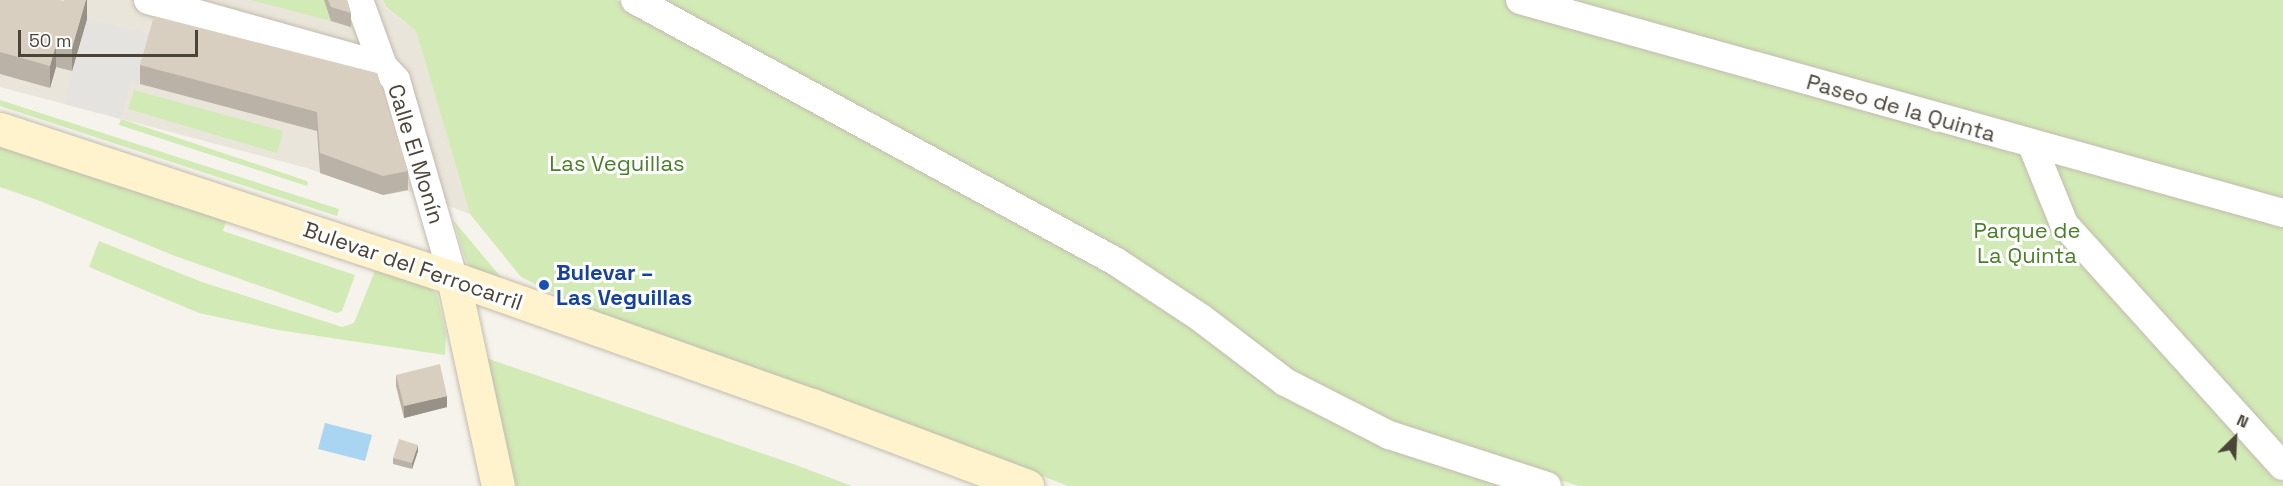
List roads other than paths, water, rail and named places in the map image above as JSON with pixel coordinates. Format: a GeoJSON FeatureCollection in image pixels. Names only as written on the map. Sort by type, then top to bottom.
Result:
{"type":"FeatureCollection","features":[{"type":"Feature","properties":{"kind":"main road","name":"Bulevar del Ferrocarril"},"geometry":{"type":"LineString","coordinates":[[0,129],[453,278],[812,405],[1027,486]]}},
{"type":"Feature","properties":{"kind":"main road"},"geometry":{"type":"LineString","coordinates":[[453,278],[498,486]]}},
{"type":"Feature","properties":{"kind":"street"},"geometry":{"type":"LineString","coordinates":[[148,0],[383,66]]}},
{"type":"Feature","properties":{"kind":"street","name":"Calle El Monín"},"geometry":{"type":"LineString","coordinates":[[359,0],[383,66],[396,80],[453,278]]}},
{"type":"Feature","properties":{"kind":"street"},"geometry":{"type":"LineString","coordinates":[[635,0],[1115,261],[1201,318],[1285,382],[1389,435],[1547,486]]}},
{"type":"Feature","properties":{"kind":"street","name":"Paseo de la Quinta"},"geometry":{"type":"LineString","coordinates":[[1521,0],[2032,145],[2283,213]]}},
{"type":"Feature","properties":{"kind":"street"},"geometry":{"type":"LineString","coordinates":[[2032,145],[2064,224],[2283,466]]}},
{"type":"Feature","properties":{"kind":"water"},"geometry":{"type":"Polygon","coordinates":[[[325,423],[372,435],[365,461],[318,449],[325,423]]]}},
{"type":"Feature","properties":{"kind":"place","name":"Bulevar – Las Veguillas"},"geometry":{"type":"Point","coordinates":[544,285]}},
{"type":"Feature","properties":{"kind":"park label","name":"Las Veguillas"},"geometry":{"type":"Point","coordinates":[617,164]}},
{"type":"Feature","properties":{"kind":"park label","name":"Parque de La Quinta"},"geometry":{"type":"Point","coordinates":[2027,242]}}]}
